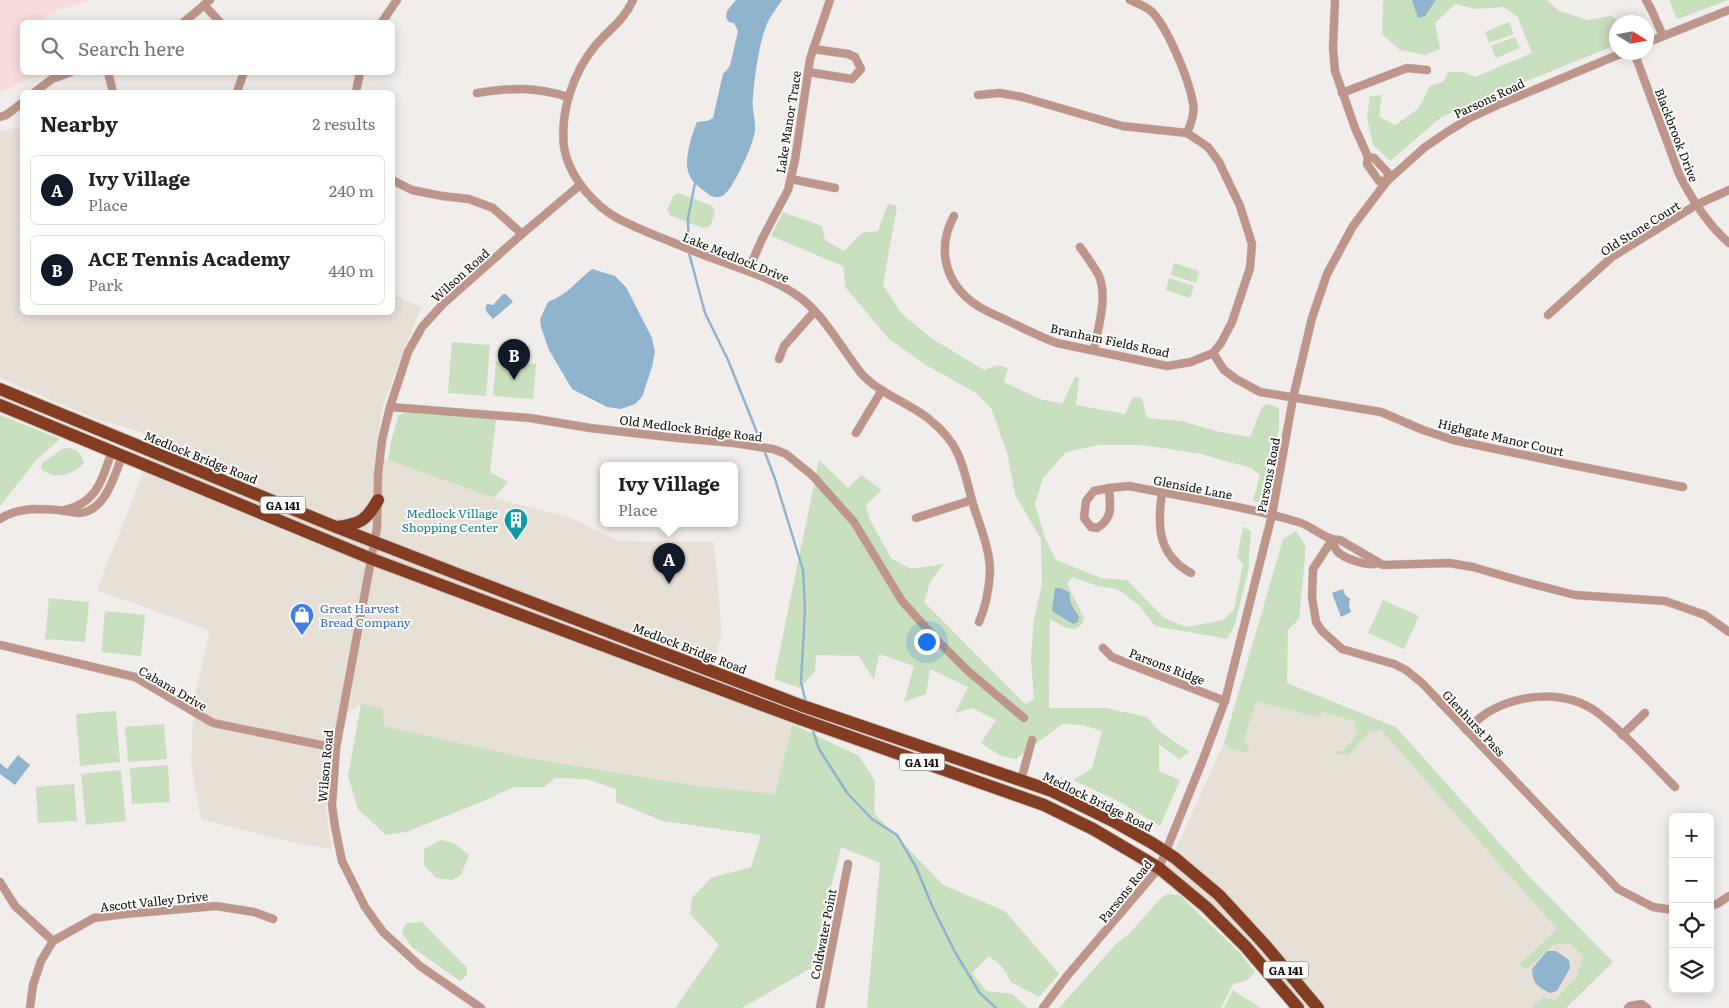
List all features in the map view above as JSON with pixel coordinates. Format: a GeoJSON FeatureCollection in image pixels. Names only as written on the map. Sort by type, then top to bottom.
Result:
{"type":"FeatureCollection","features":[{"type":"Feature","properties":{"kind":"highway","name":"Medlock Bridge Road"},"geometry":{"type":"LineString","coordinates":[[0,389],[336,527],[800,705],[1052,792],[1112,821],[1166,852],[1219,895],[1266,946],[1318,1008]]}},
{"type":"Feature","properties":{"kind":"highway","name":"GA 141"},"geometry":{"type":"LineString","coordinates":[[0,405],[372,559],[800,720],[1044,805],[1093,828],[1159,868],[1206,907],[1246,947],[1298,1008]]}},
{"type":"Feature","properties":{"kind":"highway"},"geometry":{"type":"LineString","coordinates":[[14,411],[18,408],[23,408],[98,439],[109,441],[122,439]]}},
{"type":"Feature","properties":{"kind":"highway"},"geometry":{"type":"LineString","coordinates":[[117,453],[125,450],[136,451],[218,484],[230,484]]}},
{"type":"Feature","properties":{"kind":"highway"},"geometry":{"type":"LineString","coordinates":[[336,527],[354,524],[366,518],[378,500]]}},
{"type":"Feature","properties":{"kind":"street"},"geometry":{"type":"LineString","coordinates":[[383,20],[397,0]]}},
{"type":"Feature","properties":{"kind":"street","name":"Lake Medlock Drive"},"geometry":{"type":"LineString","coordinates":[[633,0],[628,12],[596,45],[584,62],[568,97],[564,146],[567,160],[580,185],[610,214],[688,249],[748,271],[794,292],[806,302],[830,330],[862,374],[882,390],[929,419],[944,433],[956,450],[963,466],[987,551],[990,571],[987,603],[979,622]]}},
{"type":"Feature","properties":{"kind":"street","name":"Lake Manor Trace"},"geometry":{"type":"LineString","coordinates":[[748,271],[762,239],[788,190],[813,49],[830,0]]}},
{"type":"Feature","properties":{"kind":"street"},"geometry":{"type":"LineString","coordinates":[[1130,0],[1153,12],[1174,51],[1190,88],[1194,105],[1191,124],[1187,133]]}},
{"type":"Feature","properties":{"kind":"street"},"geometry":{"type":"LineString","coordinates":[[1335,0],[1332,48],[1335,70],[1342,93],[1368,157],[1374,158],[1388,172],[1387,182]]}},
{"type":"Feature","properties":{"kind":"street"},"geometry":{"type":"LineString","coordinates":[[1646,0],[1663,36]]}},
{"type":"Feature","properties":{"kind":"street"},"geometry":{"type":"LineString","coordinates":[[186,20],[207,2],[219,20]]}},
{"type":"Feature","properties":{"kind":"street"},"geometry":{"type":"LineString","coordinates":[[1654,40],[1729,10]]}},
{"type":"Feature","properties":{"kind":"street"},"geometry":{"type":"LineString","coordinates":[[808,72],[852,79],[861,69],[856,58],[848,54],[813,49]]}},
{"type":"Feature","properties":{"kind":"street","name":"Parsons Road"},"geometry":{"type":"LineString","coordinates":[[1043,1008],[1067,976],[1159,868],[1166,852],[1225,701],[1272,515],[1293,398],[1312,318],[1328,274],[1353,226],[1387,182],[1425,147],[1470,118],[1609,59]]}},
{"type":"Feature","properties":{"kind":"street","name":"Blackbrook Drive"},"geometry":{"type":"LineString","coordinates":[[1637,60],[1679,174],[1696,205],[1729,244]]}},
{"type":"Feature","properties":{"kind":"street"},"geometry":{"type":"LineString","coordinates":[[1342,93],[1407,68],[1427,70]]}},
{"type":"Feature","properties":{"kind":"street"},"geometry":{"type":"LineString","coordinates":[[38,90],[52,79],[63,75]]}},
{"type":"Feature","properties":{"kind":"street"},"geometry":{"type":"LineString","coordinates":[[109,75],[112,90]]}},
{"type":"Feature","properties":{"kind":"street"},"geometry":{"type":"LineString","coordinates":[[237,90],[243,75]]}},
{"type":"Feature","properties":{"kind":"street"},"geometry":{"type":"LineString","coordinates":[[356,90],[359,75]]}},
{"type":"Feature","properties":{"kind":"street"},"geometry":{"type":"LineString","coordinates":[[477,93],[521,88],[540,90],[568,97]]}},
{"type":"Feature","properties":{"kind":"street"},"geometry":{"type":"LineString","coordinates":[[978,95],[1000,93],[1022,97],[1122,126],[1187,133],[1208,147],[1219,162],[1240,206],[1252,244],[1250,268],[1232,322],[1221,344],[1213,353]]}},
{"type":"Feature","properties":{"kind":"street"},"geometry":{"type":"LineString","coordinates":[[0,117],[6,116],[20,105]]}},
{"type":"Feature","properties":{"kind":"street"},"geometry":{"type":"LineString","coordinates":[[791,179],[835,188]]}},
{"type":"Feature","properties":{"kind":"street"},"geometry":{"type":"LineString","coordinates":[[395,182],[412,190],[469,199],[493,208],[522,234]]}},
{"type":"Feature","properties":{"kind":"street","name":"Wilson Road"},"geometry":{"type":"LineString","coordinates":[[390,407],[408,352],[422,328],[442,304],[580,185]]}},
{"type":"Feature","properties":{"kind":"street","name":"Old Stone Court"},"geometry":{"type":"LineString","coordinates":[[1548,315],[1612,256],[1696,205],[1729,190]]}},
{"type":"Feature","properties":{"kind":"street","name":"Branham Fields Road"},"geometry":{"type":"LineString","coordinates":[[954,216],[946,235],[945,256],[951,277],[964,295],[978,306],[1040,337],[1058,343],[1167,366],[1191,362],[1213,353]]}},
{"type":"Feature","properties":{"kind":"street"},"geometry":{"type":"LineString","coordinates":[[1080,247],[1099,277],[1102,289],[1102,306],[1094,350]]}},
{"type":"Feature","properties":{"kind":"street"},"geometry":{"type":"LineString","coordinates":[[779,359],[784,346],[814,312]]}},
{"type":"Feature","properties":{"kind":"street","name":"Highgate Manor Court"},"geometry":{"type":"LineString","coordinates":[[1213,353],[1224,370],[1260,392],[1381,412],[1423,430],[1453,440],[1683,487]]}},
{"type":"Feature","properties":{"kind":"street"},"geometry":{"type":"LineString","coordinates":[[856,433],[882,390]]}},
{"type":"Feature","properties":{"kind":"street"},"geometry":{"type":"LineString","coordinates":[[372,559],[375,542],[380,454],[390,407]]}},
{"type":"Feature","properties":{"kind":"street","name":"Old Medlock Bridge Road"},"geometry":{"type":"LineString","coordinates":[[390,407],[530,418],[590,428],[734,443],[773,449],[786,454],[813,476],[854,522],[902,601],[936,640],[968,671],[1024,718]]}},
{"type":"Feature","properties":{"kind":"street"},"geometry":{"type":"LineString","coordinates":[[61,510],[87,501],[97,490],[117,453]]}},
{"type":"Feature","properties":{"kind":"street"},"geometry":{"type":"LineString","coordinates":[[0,519],[21,510],[61,510],[81,513],[88,510],[98,504],[110,486],[117,453]]}},
{"type":"Feature","properties":{"kind":"street"},"geometry":{"type":"LineString","coordinates":[[101,482],[110,486]]}},
{"type":"Feature","properties":{"kind":"street","name":"Glenside Lane"},"geometry":{"type":"LineString","coordinates":[[1109,488],[1110,512],[1106,523],[1097,528],[1091,527],[1084,518],[1086,501],[1094,492],[1109,488],[1129,486],[1272,515]]}},
{"type":"Feature","properties":{"kind":"street"},"geometry":{"type":"LineString","coordinates":[[1162,492],[1159,529],[1164,545],[1169,556],[1180,567],[1191,573]]}},
{"type":"Feature","properties":{"kind":"street"},"geometry":{"type":"LineString","coordinates":[[916,518],[972,500]]}},
{"type":"Feature","properties":{"kind":"street"},"geometry":{"type":"LineString","coordinates":[[1272,515],[1301,523],[1332,540],[1340,540],[1383,565],[1449,563],[1474,567],[1575,594],[1665,602],[1705,615],[1729,632]]}},
{"type":"Feature","properties":{"kind":"street","name":"Glenhurst Pass"},"geometry":{"type":"LineString","coordinates":[[1332,540],[1313,569],[1312,597],[1316,622],[1322,631],[1342,649],[1394,664],[1406,670],[1422,683],[1618,889],[1653,907],[1669,909]]}},
{"type":"Feature","properties":{"kind":"street","name":"Wilson Road"},"geometry":{"type":"LineString","coordinates":[[372,559],[336,748],[332,805],[342,861],[365,907],[383,932],[420,966],[481,1008]]}},
{"type":"Feature","properties":{"kind":"street","name":"Cabana Drive"},"geometry":{"type":"LineString","coordinates":[[0,645],[135,677],[213,723],[336,748]]}},
{"type":"Feature","properties":{"kind":"street","name":"Parsons Ridge"},"geometry":{"type":"LineString","coordinates":[[1103,648],[1112,657],[1225,701]]}},
{"type":"Feature","properties":{"kind":"street"},"geometry":{"type":"LineString","coordinates":[[1466,730],[1489,712],[1508,703],[1528,697],[1545,696],[1568,700],[1597,712],[1675,787]]}},
{"type":"Feature","properties":{"kind":"street"},"geometry":{"type":"LineString","coordinates":[[1622,735],[1645,712]]}},
{"type":"Feature","properties":{"kind":"street"},"geometry":{"type":"LineString","coordinates":[[1021,780],[1032,740]]}},
{"type":"Feature","properties":{"kind":"street","name":"Coldwater Point"},"geometry":{"type":"LineString","coordinates":[[820,1008],[848,864]]}},
{"type":"Feature","properties":{"kind":"street"},"geometry":{"type":"LineString","coordinates":[[0,882],[16,906],[53,941],[41,961],[33,985],[30,1008]]}},
{"type":"Feature","properties":{"kind":"street"},"geometry":{"type":"LineString","coordinates":[[1714,905],[1729,896]]}},
{"type":"Feature","properties":{"kind":"street","name":"Ascott Valley Drive"},"geometry":{"type":"LineString","coordinates":[[53,941],[94,918],[125,914],[216,906],[254,912],[273,919]]}},
{"type":"Feature","properties":{"kind":"street"},"geometry":{"type":"LineString","coordinates":[[1628,1008],[1642,1004],[1648,1008]]}},
{"type":"Feature","properties":{"kind":"shaded area"},"geometry":{"type":"Polygon","coordinates":[[[0,0],[88,0],[46,15],[42,20],[20,20],[20,75],[38,75],[0,92],[0,0]]]}},
{"type":"Feature","properties":{"kind":"shaded area"},"geometry":{"type":"Polygon","coordinates":[[[20,127],[20,315],[395,315],[395,296],[421,307],[382,408],[375,455],[494,498],[569,517],[619,541],[714,542],[722,634],[710,675],[794,712],[775,795],[698,786],[522,757],[384,726],[361,704],[338,718],[336,757],[326,808],[332,849],[286,841],[201,819],[191,763],[194,698],[210,631],[97,590],[156,439],[134,430],[96,419],[0,378],[0,132],[20,127]]]}},
{"type":"Feature","properties":{"kind":"shaded area"},"geometry":{"type":"Polygon","coordinates":[[[1255,702],[1320,718],[1322,712],[1354,721],[1357,733],[1343,751],[1336,751],[1349,755],[1369,732],[1381,730],[1557,929],[1520,964],[1526,970],[1554,944],[1570,944],[1585,956],[1576,977],[1554,1001],[1543,997],[1531,1008],[1299,1008],[1167,868],[1224,743],[1230,749],[1245,753],[1250,748],[1244,740],[1255,702]]]}},
{"type":"Feature","properties":{"kind":"green space"},"geometry":{"type":"Polygon","coordinates":[[[1385,0],[1547,0],[1559,11],[1588,20],[1609,16],[1609,48],[1443,116],[1390,161],[1373,144],[1367,118],[1370,96],[1382,95],[1379,117],[1395,125],[1418,109],[1430,86],[1443,82],[1448,72],[1464,72],[1475,77],[1532,53],[1517,16],[1503,7],[1477,9],[1455,4],[1435,23],[1440,49],[1425,55],[1400,50],[1382,34],[1383,2],[1385,0]]]}},
{"type":"Feature","properties":{"kind":"green space"},"geometry":{"type":"Polygon","coordinates":[[[1669,0],[1729,0],[1677,19],[1669,0]]]}},
{"type":"Feature","properties":{"kind":"green space"},"geometry":{"type":"Polygon","coordinates":[[[1509,22],[1514,34],[1489,43],[1485,32],[1509,22]]]}},
{"type":"Feature","properties":{"kind":"green space"},"geometry":{"type":"Polygon","coordinates":[[[1515,37],[1520,48],[1496,58],[1491,46],[1515,37]]]}},
{"type":"Feature","properties":{"kind":"green space"},"geometry":{"type":"Polygon","coordinates":[[[679,193],[712,206],[715,213],[710,226],[703,228],[671,216],[667,210],[673,196],[679,193]]]}},
{"type":"Feature","properties":{"kind":"green space"},"geometry":{"type":"Polygon","coordinates":[[[888,204],[897,206],[883,285],[902,314],[931,338],[984,370],[997,365],[1008,368],[1004,382],[1040,399],[1062,404],[1075,377],[1079,378],[1076,405],[1125,414],[1133,397],[1142,398],[1147,418],[1181,421],[1220,432],[1250,437],[1262,407],[1268,404],[1279,408],[1279,430],[1259,502],[1253,501],[1260,475],[1251,468],[1201,454],[1143,445],[1099,445],[1066,452],[1043,478],[1035,504],[1045,538],[1056,560],[1101,578],[1127,580],[1164,618],[1187,627],[1223,620],[1234,609],[1243,564],[1237,557],[1243,527],[1251,531],[1249,567],[1235,624],[1227,639],[1155,626],[1139,605],[1117,589],[1098,586],[1072,577],[1067,584],[1084,617],[1082,624],[1075,629],[1064,627],[1050,619],[1049,708],[1106,708],[1147,717],[1159,731],[1190,752],[1179,759],[1159,744],[1159,771],[1180,780],[1160,826],[1118,801],[1073,780],[1092,768],[1102,731],[1083,725],[1062,724],[1016,759],[1001,756],[981,743],[996,720],[972,708],[955,713],[968,687],[930,669],[926,694],[904,702],[914,666],[879,654],[874,680],[859,656],[816,655],[815,671],[800,688],[774,679],[819,460],[848,488],[861,475],[882,490],[866,505],[870,520],[891,558],[911,569],[944,564],[930,582],[924,602],[1025,704],[1034,699],[1031,659],[1034,619],[1042,584],[1041,539],[1015,495],[1008,456],[991,408],[976,393],[926,365],[890,340],[846,288],[843,266],[771,236],[783,212],[822,226],[825,240],[844,251],[862,233],[878,231],[888,204]]]}},
{"type":"Feature","properties":{"kind":"green space"},"geometry":{"type":"Polygon","coordinates":[[[1174,263],[1199,271],[1196,283],[1171,275],[1174,263]]]}},
{"type":"Feature","properties":{"kind":"green space"},"geometry":{"type":"Polygon","coordinates":[[[1169,278],[1194,286],[1190,298],[1166,290],[1169,278]]]}},
{"type":"Feature","properties":{"kind":"green space"},"geometry":{"type":"Polygon","coordinates":[[[452,342],[490,345],[486,396],[448,393],[452,342]]]}},
{"type":"Feature","properties":{"kind":"green space"},"geometry":{"type":"Polygon","coordinates":[[[496,361],[536,364],[533,399],[493,396],[496,361]]]}},
{"type":"Feature","properties":{"kind":"green space"},"geometry":{"type":"Polygon","coordinates":[[[408,411],[496,419],[490,472],[508,482],[494,498],[388,460],[398,416],[408,411]]]}},
{"type":"Feature","properties":{"kind":"green space"},"geometry":{"type":"Polygon","coordinates":[[[0,415],[60,439],[37,459],[0,506],[0,415]]]}},
{"type":"Feature","properties":{"kind":"green space"},"geometry":{"type":"Polygon","coordinates":[[[64,448],[77,451],[84,463],[74,471],[58,476],[41,469],[42,463],[64,448]]]}},
{"type":"Feature","properties":{"kind":"green space"},"geometry":{"type":"Polygon","coordinates":[[[1296,531],[1306,547],[1299,619],[1288,630],[1287,683],[1396,727],[1528,875],[1613,962],[1566,1008],[1531,1008],[1543,997],[1555,1000],[1576,977],[1584,956],[1570,944],[1554,944],[1526,970],[1519,965],[1557,929],[1381,730],[1369,732],[1349,755],[1336,754],[1335,751],[1343,751],[1357,733],[1354,721],[1322,712],[1320,718],[1256,702],[1244,740],[1250,748],[1246,753],[1230,749],[1224,743],[1283,539],[1296,531]]]}},
{"type":"Feature","properties":{"kind":"green space"},"geometry":{"type":"Polygon","coordinates":[[[49,598],[89,602],[85,642],[45,639],[49,598]]]}},
{"type":"Feature","properties":{"kind":"green space"},"geometry":{"type":"Polygon","coordinates":[[[1383,600],[1419,616],[1404,649],[1368,633],[1383,600]]]}},
{"type":"Feature","properties":{"kind":"green space"},"geometry":{"type":"Polygon","coordinates":[[[105,611],[145,615],[141,656],[101,652],[105,611]]]}},
{"type":"Feature","properties":{"kind":"green space"},"geometry":{"type":"Polygon","coordinates":[[[361,704],[383,708],[384,726],[522,757],[698,786],[775,794],[792,724],[859,756],[875,781],[874,813],[943,885],[1005,911],[1059,974],[1039,997],[1011,982],[1003,968],[989,956],[972,973],[987,991],[1012,994],[1028,1008],[867,1008],[880,863],[841,847],[811,968],[742,1008],[675,1008],[719,945],[690,914],[692,898],[711,878],[751,867],[761,835],[663,821],[616,802],[616,789],[587,779],[555,778],[544,787],[514,787],[406,832],[386,835],[358,809],[348,776],[361,704]]]}},
{"type":"Feature","properties":{"kind":"green space"},"geometry":{"type":"Polygon","coordinates":[[[116,711],[120,762],[80,766],[76,714],[116,711]]]}},
{"type":"Feature","properties":{"kind":"green space"},"geometry":{"type":"Polygon","coordinates":[[[164,724],[167,759],[128,762],[125,727],[164,724]]]}},
{"type":"Feature","properties":{"kind":"green space"},"geometry":{"type":"Polygon","coordinates":[[[168,765],[170,802],[132,804],[130,768],[168,765]]]}},
{"type":"Feature","properties":{"kind":"green space"},"geometry":{"type":"Polygon","coordinates":[[[121,770],[126,821],[86,825],[81,774],[121,770]]]}},
{"type":"Feature","properties":{"kind":"green space"},"geometry":{"type":"Polygon","coordinates":[[[74,784],[77,821],[38,823],[36,787],[74,784]]]}},
{"type":"Feature","properties":{"kind":"green space"},"geometry":{"type":"Polygon","coordinates":[[[441,840],[454,843],[469,855],[461,875],[452,880],[436,878],[424,865],[424,849],[441,840]]]}},
{"type":"Feature","properties":{"kind":"green space"},"geometry":{"type":"Polygon","coordinates":[[[1168,894],[1179,895],[1240,953],[1255,972],[1246,981],[1233,984],[1221,1008],[1059,1008],[1117,943],[1129,934],[1162,897],[1168,894]]]}},
{"type":"Feature","properties":{"kind":"green space"},"geometry":{"type":"Polygon","coordinates":[[[422,922],[467,968],[467,975],[460,981],[412,947],[402,933],[406,923],[422,922]]]}},
{"type":"Feature","properties":{"kind":"green space"},"geometry":{"type":"Polygon","coordinates":[[[1233,990],[1261,1008],[1224,1008],[1233,990]]]}},
{"type":"Feature","properties":{"kind":"water"},"geometry":{"type":"Polygon","coordinates":[[[736,0],[782,0],[768,22],[760,45],[753,101],[754,137],[743,164],[728,190],[724,195],[715,197],[692,180],[687,169],[687,162],[697,122],[713,118],[723,74],[730,66],[738,31],[734,23],[729,22],[726,18],[727,11],[736,0]]]}},
{"type":"Feature","properties":{"kind":"water"},"geometry":{"type":"Polygon","coordinates":[[[1412,0],[1436,0],[1425,16],[1418,18],[1412,0]]]}},
{"type":"Feature","properties":{"kind":"water"},"geometry":{"type":"Polygon","coordinates":[[[592,269],[615,276],[626,287],[652,338],[655,352],[642,397],[635,404],[621,409],[607,407],[572,389],[549,350],[541,327],[540,319],[548,302],[566,292],[592,269]]]}},
{"type":"Feature","properties":{"kind":"water"},"geometry":{"type":"Polygon","coordinates":[[[503,294],[506,294],[513,302],[493,319],[487,312],[486,306],[487,304],[493,305],[503,294]]]}},
{"type":"Feature","properties":{"kind":"water"},"geometry":{"type":"Polygon","coordinates":[[[1055,588],[1069,592],[1071,604],[1079,617],[1078,622],[1073,624],[1052,611],[1055,588]]]}},
{"type":"Feature","properties":{"kind":"water"},"geometry":{"type":"Polygon","coordinates":[[[1343,589],[1345,595],[1350,599],[1349,606],[1351,612],[1341,617],[1332,593],[1343,589]]]}},
{"type":"Feature","properties":{"kind":"water"},"geometry":{"type":"Polygon","coordinates":[[[18,755],[30,765],[15,785],[0,774],[0,763],[7,769],[18,755]]]}},
{"type":"Feature","properties":{"kind":"water"},"geometry":{"type":"Polygon","coordinates":[[[1547,951],[1556,951],[1569,960],[1570,968],[1557,991],[1550,993],[1536,984],[1532,969],[1547,951]]]}},
{"type":"Feature","properties":{"kind":"waterway"},"geometry":{"type":"LineString","coordinates":[[695,183],[688,218],[689,253],[705,313],[728,360],[762,445]]}},
{"type":"Feature","properties":{"kind":"waterway"},"geometry":{"type":"LineString","coordinates":[[764,450],[803,570],[805,609],[801,682],[806,703]]}},
{"type":"Feature","properties":{"kind":"waterway"},"geometry":{"type":"LineString","coordinates":[[812,728],[819,749],[848,794],[872,819],[897,835],[916,867],[933,908],[955,952],[979,992],[996,1008]]}},
{"type":"Feature","properties":{"kind":"place","name":"ACE Tennis Academy"},"geometry":{"type":"Point","coordinates":[514,380]}},
{"type":"Feature","properties":{"kind":"place","name":"Medlock Village Shopping Center"},"geometry":{"type":"Point","coordinates":[516,541]}},
{"type":"Feature","properties":{"kind":"place","name":"Ivy Village"},"geometry":{"type":"Point","coordinates":[669,584]}},
{"type":"Feature","properties":{"kind":"place","name":"Great Harvest Bread Company"},"geometry":{"type":"Point","coordinates":[302,636]}}]}
